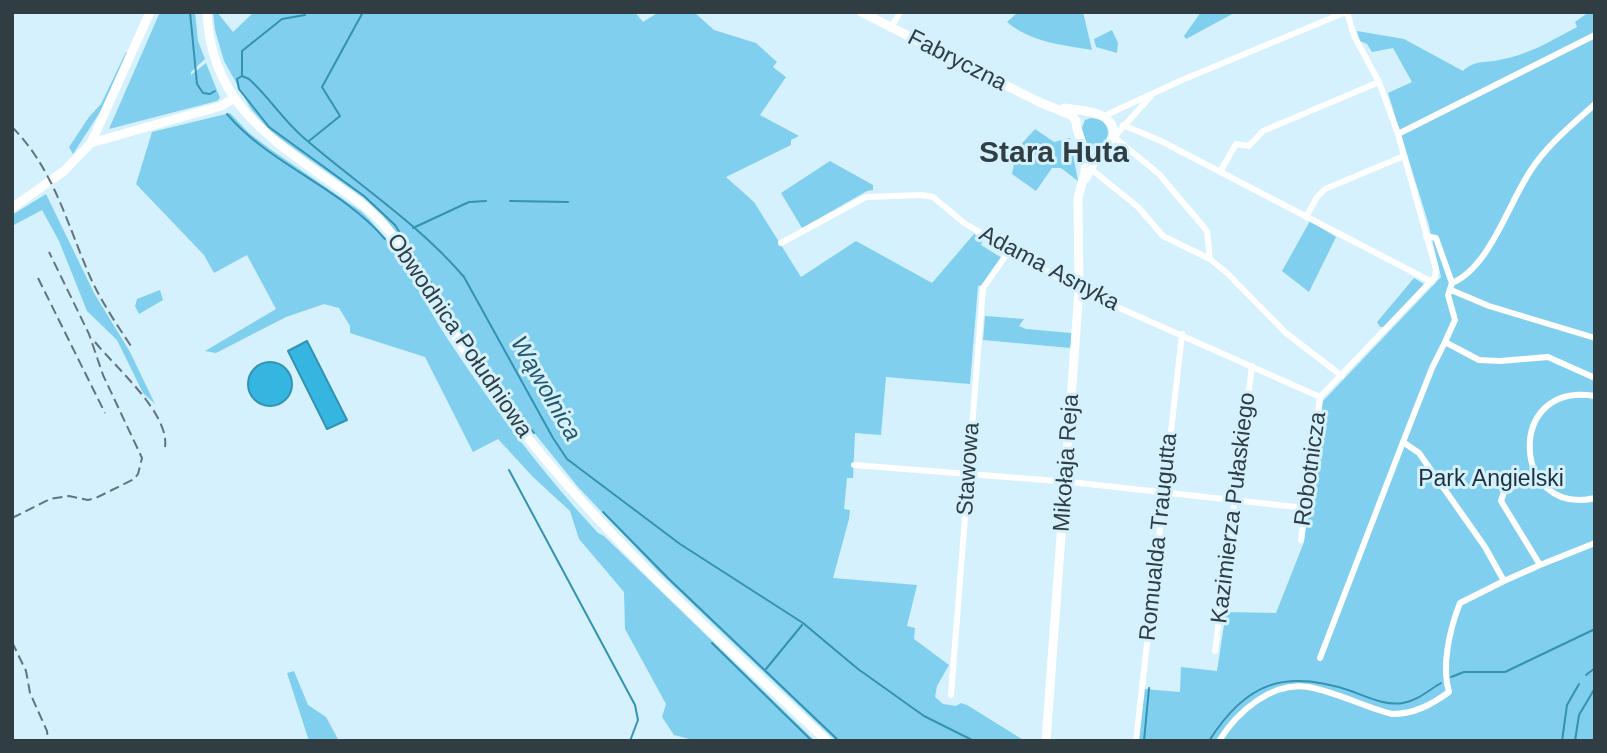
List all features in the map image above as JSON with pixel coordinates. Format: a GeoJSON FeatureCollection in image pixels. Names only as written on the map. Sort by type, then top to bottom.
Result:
{"type":"FeatureCollection","features":[{"type":"Feature","properties":{"kind":"street"},"geometry":{"type":"LineString","coordinates":[[13,205],[64,171],[91,143],[150,12]]}},
{"type":"Feature","properties":{"kind":"street","name":"Obwodnica Południowa"},"geometry":{"type":"LineString","coordinates":[[207,12],[213,51],[233,99],[275,142],[378,218],[404,252],[494,393],[568,487],[663,584],[827,741]]}},
{"type":"Feature","properties":{"kind":"street","name":"Fabryczna"},"geometry":{"type":"LineString","coordinates":[[861,12],[1039,102],[1092,112]]}},
{"type":"Feature","properties":{"kind":"street"},"geometry":{"type":"LineString","coordinates":[[891,28],[900,12]]}},
{"type":"Feature","properties":{"kind":"street"},"geometry":{"type":"LineString","coordinates":[[1104,116],[1346,12],[1354,36],[1379,82],[1398,134],[1436,277],[1320,397]]}},
{"type":"Feature","properties":{"kind":"street"},"geometry":{"type":"LineString","coordinates":[[1398,134],[1595,35]]}},
{"type":"Feature","properties":{"kind":"street"},"geometry":{"type":"LineString","coordinates":[[1220,172],[1236,144],[1249,146],[1263,131],[1379,82]]}},
{"type":"Feature","properties":{"kind":"street"},"geometry":{"type":"LineString","coordinates":[[1089,166],[1123,125],[1155,93]]}},
{"type":"Feature","properties":{"kind":"street"},"geometry":{"type":"LineString","coordinates":[[91,143],[221,106],[233,99]]}},
{"type":"Feature","properties":{"kind":"street"},"geometry":{"type":"LineString","coordinates":[[1451,286],[1468,274],[1488,249],[1531,170],[1549,148],[1595,104]]}},
{"type":"Feature","properties":{"kind":"street","name":"Fabryczna"},"geometry":{"type":"LineString","coordinates":[[1055,107],[1074,117],[1077,129]]}},
{"type":"Feature","properties":{"kind":"street"},"geometry":{"type":"LineString","coordinates":[[1210,259],[1207,231],[1159,174],[1114,137],[1111,123],[1104,116],[1092,112],[1082,118],[1077,129],[1089,166],[1138,207],[1163,236],[1210,259],[1286,333],[1342,376]]}},
{"type":"Feature","properties":{"kind":"street"},"geometry":{"type":"LineString","coordinates":[[1123,125],[1161,141],[1432,282]]}},
{"type":"Feature","properties":{"kind":"street"},"geometry":{"type":"LineString","coordinates":[[1082,146],[1092,154],[1104,150]]}},
{"type":"Feature","properties":{"kind":"street"},"geometry":{"type":"LineString","coordinates":[[1306,217],[1317,197],[1325,189],[1404,156]]}},
{"type":"Feature","properties":{"kind":"street","name":"Mikołaja Reja"},"geometry":{"type":"LineString","coordinates":[[1046,741],[1079,290],[1078,209],[1089,166]]}},
{"type":"Feature","properties":{"kind":"street"},"geometry":{"type":"LineString","coordinates":[[878,185],[879,195]]}},
{"type":"Feature","properties":{"kind":"street","name":"Adama Asnyka"},"geometry":{"type":"LineString","coordinates":[[781,243],[866,197],[933,197],[964,223],[1079,290],[1320,397]]}},
{"type":"Feature","properties":{"kind":"street"},"geometry":{"type":"LineString","coordinates":[[1320,658],[1432,368],[1455,320],[1449,299],[1451,286],[1436,238],[1426,236]]}},
{"type":"Feature","properties":{"kind":"street","name":"Stawowa"},"geometry":{"type":"LineString","coordinates":[[951,695],[983,288],[1009,251]]}},
{"type":"Feature","properties":{"kind":"street"},"geometry":{"type":"LineString","coordinates":[[1451,286],[1489,306],[1595,338]]}},
{"type":"Feature","properties":{"kind":"street","name":"Romualda Traugutta"},"geometry":{"type":"LineString","coordinates":[[1136,741],[1182,334]]}},
{"type":"Feature","properties":{"kind":"street"},"geometry":{"type":"LineString","coordinates":[[1445,342],[1479,360],[1548,357],[1595,378]]}},
{"type":"Feature","properties":{"kind":"street","name":"Kazimierza Pułaskiego"},"geometry":{"type":"LineString","coordinates":[[1215,651],[1252,366]]}},
{"type":"Feature","properties":{"kind":"street"},"geometry":{"type":"LineString","coordinates":[[1595,396],[1578,394],[1562,398],[1540,413],[1529,437],[1530,457],[1535,474],[1547,488],[1562,497],[1580,500],[1595,498]]}},
{"type":"Feature","properties":{"kind":"street","name":"Robotnicza"},"geometry":{"type":"LineString","coordinates":[[1301,540],[1320,397]]}},
{"type":"Feature","properties":{"kind":"street"},"geometry":{"type":"LineString","coordinates":[[1403,442],[1419,453],[1485,547],[1504,581]]}},
{"type":"Feature","properties":{"kind":"street"},"geometry":{"type":"LineString","coordinates":[[854,465],[1065,482],[1306,508]]}},
{"type":"Feature","properties":{"kind":"street"},"geometry":{"type":"LineString","coordinates":[[1535,474],[1504,492],[1501,501],[1540,565]]}},
{"type":"Feature","properties":{"kind":"street"},"geometry":{"type":"LineString","coordinates":[[1219,741],[1232,723],[1255,702],[1290,687],[1309,687],[1392,714],[1417,711],[1449,692],[1445,679],[1455,616],[1460,603],[1504,581],[1595,543]]}},
{"type":"Feature","properties":{"kind":"green space"},"geometry":{"type":"Polygon","coordinates":[[[160,12],[195,12],[198,41],[205,59],[191,75],[206,63],[220,98],[109,129],[160,12]]]}},
{"type":"Feature","properties":{"kind":"green space"},"geometry":{"type":"Polygon","coordinates":[[[213,12],[217,12],[233,32],[254,12],[635,12],[643,22],[659,12],[694,12],[714,30],[756,43],[777,62],[773,67],[786,77],[760,115],[799,136],[791,140],[791,145],[726,177],[754,202],[801,277],[856,241],[932,283],[974,234],[983,239],[981,245],[1002,258],[983,285],[978,286],[970,384],[886,377],[881,435],[855,433],[853,478],[847,478],[844,509],[850,510],[849,519],[833,578],[917,585],[907,626],[915,628],[914,639],[949,665],[937,686],[935,697],[943,704],[967,705],[1025,741],[836,741],[659,572],[578,487],[493,382],[402,239],[383,216],[364,198],[271,132],[251,109],[224,61],[213,12]]]}},
{"type":"Feature","properties":{"kind":"green space"},"geometry":{"type":"Polygon","coordinates":[[[1018,12],[1083,12],[1092,50],[1047,42],[1016,29],[1007,22],[1018,12]]]}},
{"type":"Feature","properties":{"kind":"green space"},"geometry":{"type":"Polygon","coordinates":[[[1201,12],[1236,12],[1186,39],[1184,36],[1201,12]]]}},
{"type":"Feature","properties":{"kind":"green space","name":"Park Angielski"},"geometry":{"type":"Polygon","coordinates":[[[1589,12],[1595,12],[1595,741],[1138,741],[1144,689],[1180,692],[1181,667],[1217,671],[1226,612],[1276,613],[1304,542],[1323,401],[1441,277],[1428,222],[1388,93],[1412,82],[1393,48],[1372,52],[1367,44],[1360,41],[1357,31],[1404,39],[1463,71],[1476,63],[1510,58],[1539,47],[1577,27],[1575,22],[1589,12]]]}},
{"type":"Feature","properties":{"kind":"green space"},"geometry":{"type":"Polygon","coordinates":[[[1112,30],[1118,43],[1117,53],[1096,47],[1094,39],[1112,30]]]}},
{"type":"Feature","properties":{"kind":"green space"},"geometry":{"type":"Polygon","coordinates":[[[126,52],[102,109],[73,154],[69,147],[101,104],[126,52]]]}},
{"type":"Feature","properties":{"kind":"green space"},"geometry":{"type":"Polygon","coordinates":[[[230,113],[249,133],[362,212],[376,227],[468,369],[558,488],[598,533],[815,741],[697,741],[674,735],[662,717],[666,704],[625,629],[624,592],[579,539],[570,511],[533,477],[498,439],[473,452],[425,357],[350,333],[350,326],[339,308],[324,304],[286,317],[216,353],[205,351],[276,309],[247,255],[214,273],[204,255],[136,184],[152,132],[230,113]]]}},
{"type":"Feature","properties":{"kind":"green space"},"geometry":{"type":"Polygon","coordinates":[[[1085,120],[1102,120],[1108,133],[1102,145],[1093,149],[1086,145],[1082,128],[1085,120]]]}},
{"type":"Feature","properties":{"kind":"green space"},"geometry":{"type":"Polygon","coordinates":[[[1035,129],[1054,142],[1070,138],[1078,181],[1061,168],[1052,168],[1036,191],[1012,174],[1017,149],[1035,129]]]}},
{"type":"Feature","properties":{"kind":"green space"},"geometry":{"type":"Polygon","coordinates":[[[830,161],[873,185],[873,190],[802,228],[781,193],[830,161]]]}},
{"type":"Feature","properties":{"kind":"green space"},"geometry":{"type":"Polygon","coordinates":[[[46,194],[94,293],[130,352],[155,404],[143,393],[117,340],[87,311],[59,241],[42,210],[12,226],[12,215],[46,194]]]}},
{"type":"Feature","properties":{"kind":"green space"},"geometry":{"type":"Polygon","coordinates":[[[1310,221],[1336,237],[1309,292],[1282,271],[1310,221]]]}},
{"type":"Feature","properties":{"kind":"green space"},"geometry":{"type":"Polygon","coordinates":[[[1414,278],[1424,284],[1385,327],[1380,327],[1377,322],[1414,278]]]}},
{"type":"Feature","properties":{"kind":"green space"},"geometry":{"type":"Polygon","coordinates":[[[160,290],[163,300],[139,314],[135,306],[137,299],[160,290]]]}},
{"type":"Feature","properties":{"kind":"green space"},"geometry":{"type":"Polygon","coordinates":[[[985,316],[1024,319],[1019,326],[1026,329],[1072,333],[1071,348],[983,340],[985,316]]]}},
{"type":"Feature","properties":{"kind":"green space"},"geometry":{"type":"Polygon","coordinates":[[[294,671],[308,705],[326,717],[339,741],[309,741],[287,673],[294,671]]]}},
{"type":"Feature","properties":{"kind":"shaded area"},"geometry":{"type":"Polygon","coordinates":[[[307,341],[347,420],[327,429],[288,351],[307,341]]]}},
{"type":"Feature","properties":{"kind":"shaded area"},"geometry":{"type":"Polygon","coordinates":[[[270,362],[286,368],[292,384],[286,400],[270,406],[254,400],[248,384],[254,368],[270,362]]]}},
{"type":"Feature","properties":{"kind":"waterway","name":"Wąwolnica"},"geometry":{"type":"LineString","coordinates":[[190,12],[197,84],[203,93],[210,94],[215,91]]}},
{"type":"Feature","properties":{"kind":"waterway"},"geometry":{"type":"LineString","coordinates":[[309,141],[340,116],[322,87],[363,12]]}},
{"type":"Feature","properties":{"kind":"waterway"},"geometry":{"type":"LineString","coordinates":[[242,76],[242,51],[282,19],[305,15]]}},
{"type":"Feature","properties":{"kind":"waterway","name":"Wąwolnica"},"geometry":{"type":"LineString","coordinates":[[534,433],[476,355],[395,225],[364,196],[269,127],[239,89],[237,79],[242,76],[249,79],[296,131],[408,222],[464,277],[567,459],[680,544],[803,623],[858,669],[924,716],[974,741]]}},
{"type":"Feature","properties":{"kind":"waterway"},"geometry":{"type":"LineString","coordinates":[[227,114],[244,132],[347,205],[385,239]]}},
{"type":"Feature","properties":{"kind":"waterway"},"geometry":{"type":"LineString","coordinates":[[413,228],[469,202],[486,201]]}},
{"type":"Feature","properties":{"kind":"waterway"},"geometry":{"type":"LineString","coordinates":[[510,201],[568,202]]}},
{"type":"Feature","properties":{"kind":"waterway"},"geometry":{"type":"LineString","coordinates":[[509,470],[635,705],[638,720],[630,741]]}},
{"type":"Feature","properties":{"kind":"waterway"},"geometry":{"type":"LineString","coordinates":[[603,512],[669,579],[839,741]]}},
{"type":"Feature","properties":{"kind":"waterway"},"geometry":{"type":"LineString","coordinates":[[766,669],[802,625]]}},
{"type":"Feature","properties":{"kind":"waterway"},"geometry":{"type":"LineString","coordinates":[[1451,677],[1464,672],[1505,672],[1595,629]]}},
{"type":"Feature","properties":{"kind":"waterway"},"geometry":{"type":"LineString","coordinates":[[712,643],[812,741]]}},
{"type":"Feature","properties":{"kind":"waterway"},"geometry":{"type":"LineString","coordinates":[[1586,675],[1595,668]]}},
{"type":"Feature","properties":{"kind":"waterway"},"geometry":{"type":"LineString","coordinates":[[1209,741],[1238,705],[1253,693],[1269,686],[1306,681],[1327,684],[1397,704],[1413,700],[1441,683]]}},
{"type":"Feature","properties":{"kind":"waterway"},"geometry":{"type":"LineString","coordinates":[[1562,741],[1567,705],[1579,684]]}},
{"type":"Feature","properties":{"kind":"waterway"},"geometry":{"type":"LineString","coordinates":[[1144,741],[1149,688]]}},
{"type":"Feature","properties":{"kind":"waterway"},"geometry":{"type":"LineString","coordinates":[[1575,741],[1579,715],[1595,688]]}},
{"type":"Feature","properties":{"kind":"railway"},"geometry":{"type":"LineString","coordinates":[[12,127],[27,144],[50,181],[92,281],[131,346]]}},
{"type":"Feature","properties":{"kind":"railway"},"geometry":{"type":"LineString","coordinates":[[12,518],[50,499],[69,496],[88,500],[96,498],[134,479],[142,458],[103,375],[89,334],[49,252]]}},
{"type":"Feature","properties":{"kind":"railway"},"geometry":{"type":"LineString","coordinates":[[38,278],[105,413]]}},
{"type":"Feature","properties":{"kind":"railway"},"geometry":{"type":"LineString","coordinates":[[95,342],[151,406],[164,434],[165,447]]}},
{"type":"Feature","properties":{"kind":"railway"},"geometry":{"type":"LineString","coordinates":[[12,642],[26,671],[30,693],[47,731],[48,741]]}},
{"type":"Feature","properties":{"kind":"district","name":"Stara Huta"},"geometry":{"type":"Point","coordinates":[1054,154]}}]}
